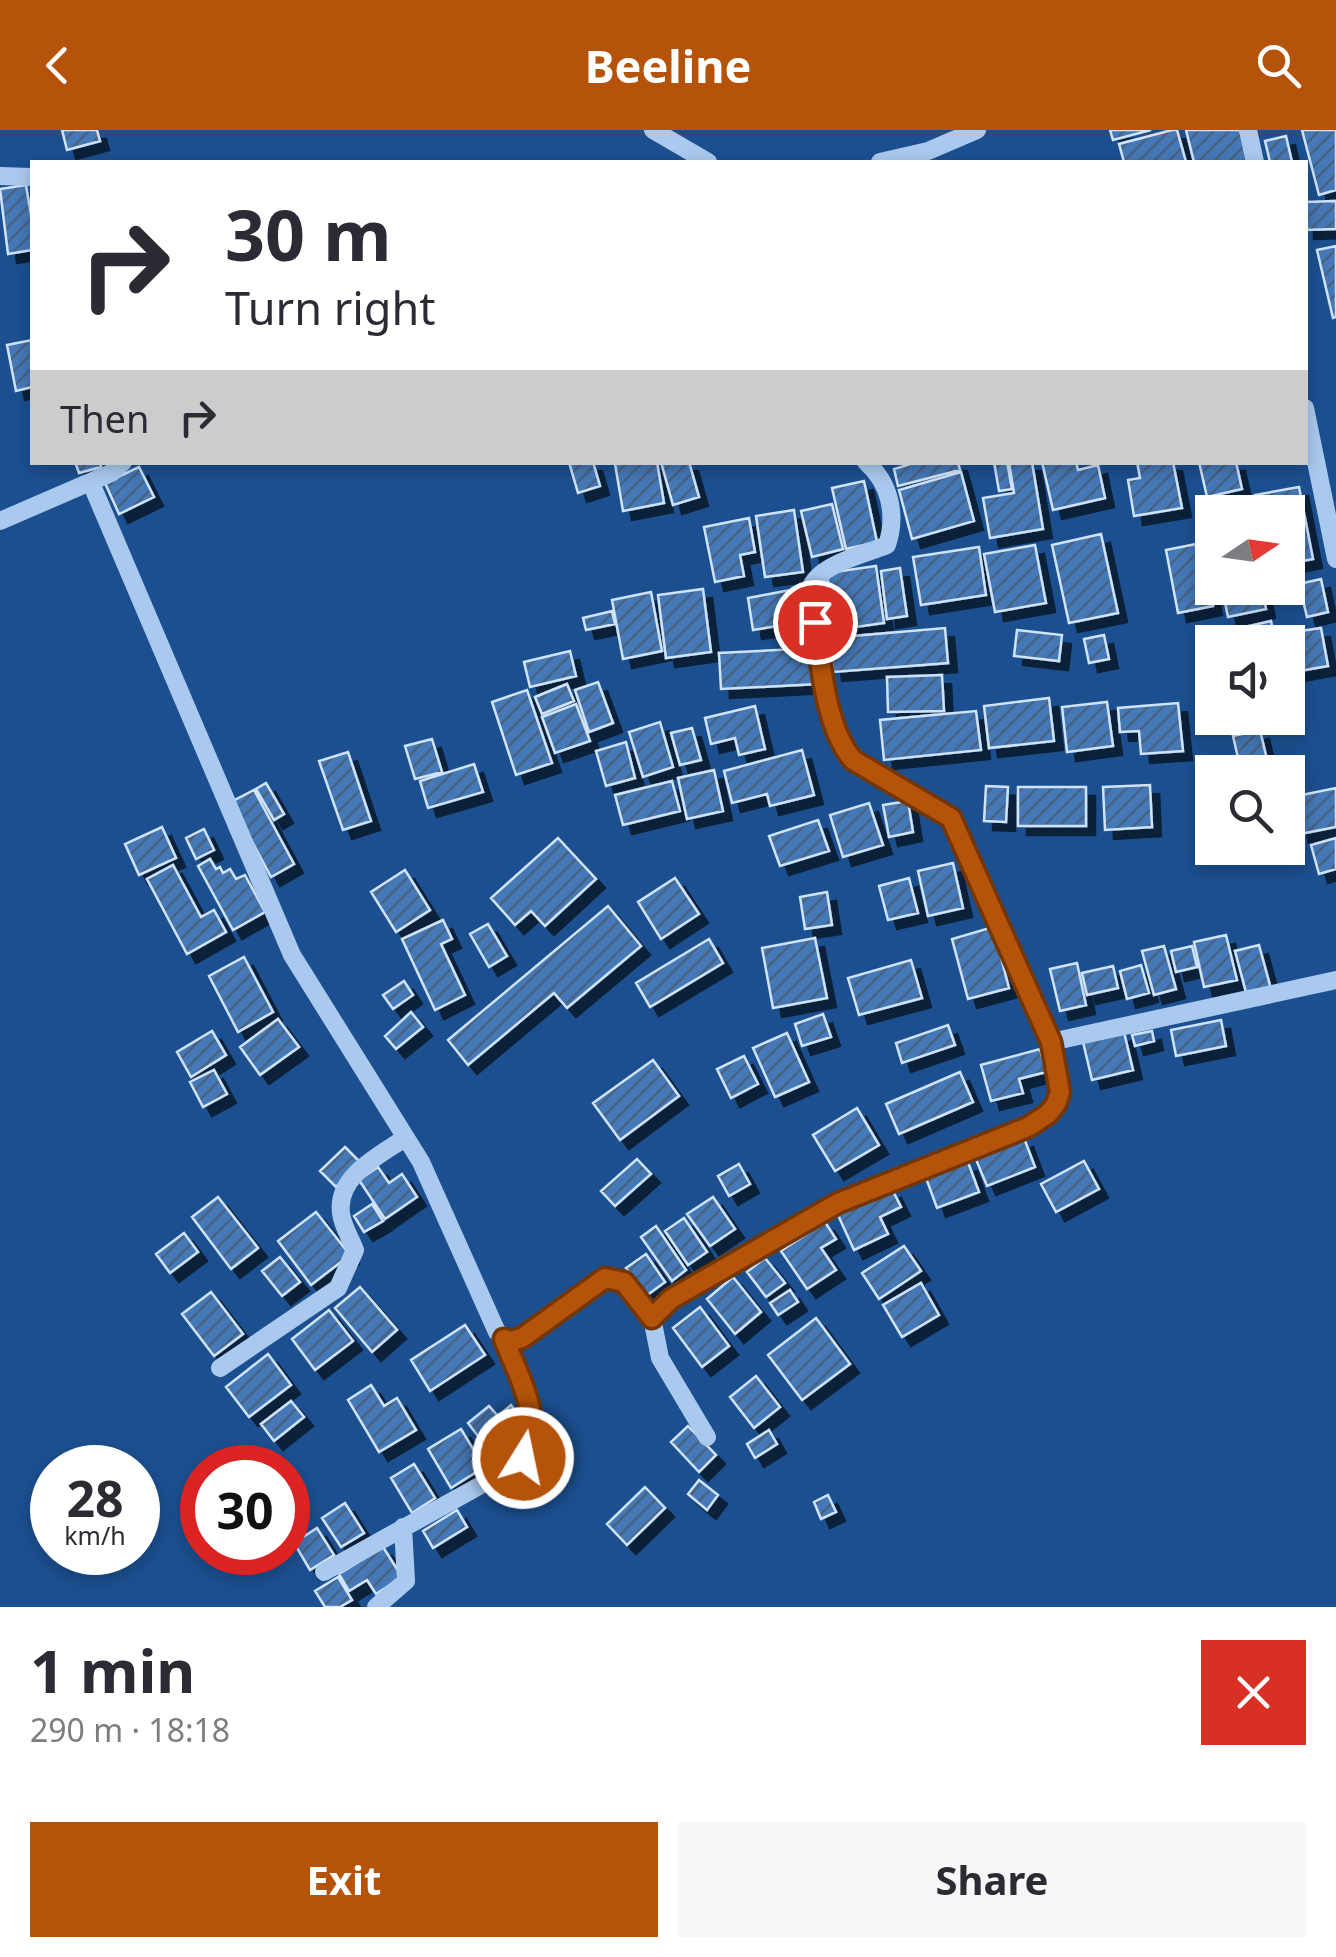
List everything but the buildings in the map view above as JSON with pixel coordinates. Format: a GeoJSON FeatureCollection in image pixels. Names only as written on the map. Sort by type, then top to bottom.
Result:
{"type":"FeatureCollection","features":[{"type":"Feature","properties":{"kind":"street"},"geometry":{"type":"LineString","coordinates":[[653,130],[705,160]]}},
{"type":"Feature","properties":{"kind":"street"},"geometry":{"type":"LineString","coordinates":[[889,160],[928,151],[978,130]]}},
{"type":"Feature","properties":{"kind":"street"},"geometry":{"type":"LineString","coordinates":[[1248,130],[1255,160]]}},
{"type":"Feature","properties":{"kind":"street"},"geometry":{"type":"LineString","coordinates":[[0,176],[30,177]]}},
{"type":"Feature","properties":{"kind":"street"},"geometry":{"type":"LineString","coordinates":[[1308,423],[1336,560]]}},
{"type":"Feature","properties":{"kind":"street"},"geometry":{"type":"LineString","coordinates":[[0,521],[90,483],[120,465]]}},
{"type":"Feature","properties":{"kind":"street"},"geometry":{"type":"LineString","coordinates":[[652,1318],[671,1299],[838,1203],[1028,1127],[1048,1114],[1060,1092],[1051,1042],[951,818],[853,760],[844,748],[824,686],[810,589],[819,574],[887,545],[892,529],[890,502],[881,475],[869,465]]}},
{"type":"Feature","properties":{"kind":"street"},"geometry":{"type":"LineString","coordinates":[[90,483],[292,954],[438,1198],[497,1332],[504,1339],[533,1416],[530,1445],[523,1458],[324,1572]]}},
{"type":"Feature","properties":{"kind":"street"},"geometry":{"type":"LineString","coordinates":[[1051,1042],[1336,980]]}},
{"type":"Feature","properties":{"kind":"street"},"geometry":{"type":"LineString","coordinates":[[220,1368],[338,1288],[355,1250],[340,1212],[346,1184],[368,1162],[405,1138]]}},
{"type":"Feature","properties":{"kind":"street"},"geometry":{"type":"LineString","coordinates":[[504,1339],[522,1338],[605,1278],[624,1282],[652,1318],[660,1358],[707,1436]]}},
{"type":"Feature","properties":{"kind":"street"},"geometry":{"type":"LineString","coordinates":[[376,1607],[406,1581],[402,1527]]}},
{"type":"Feature","properties":{"kind":"route"},"geometry":{"type":"LineString","coordinates":[[523,1458],[533,1434],[533,1416],[504,1339],[522,1338],[605,1278],[624,1282],[652,1318],[671,1299],[838,1203],[1028,1127],[1056,1104],[1060,1092],[1051,1042],[951,818],[853,760],[844,748],[824,686],[815,622]]}}]}
